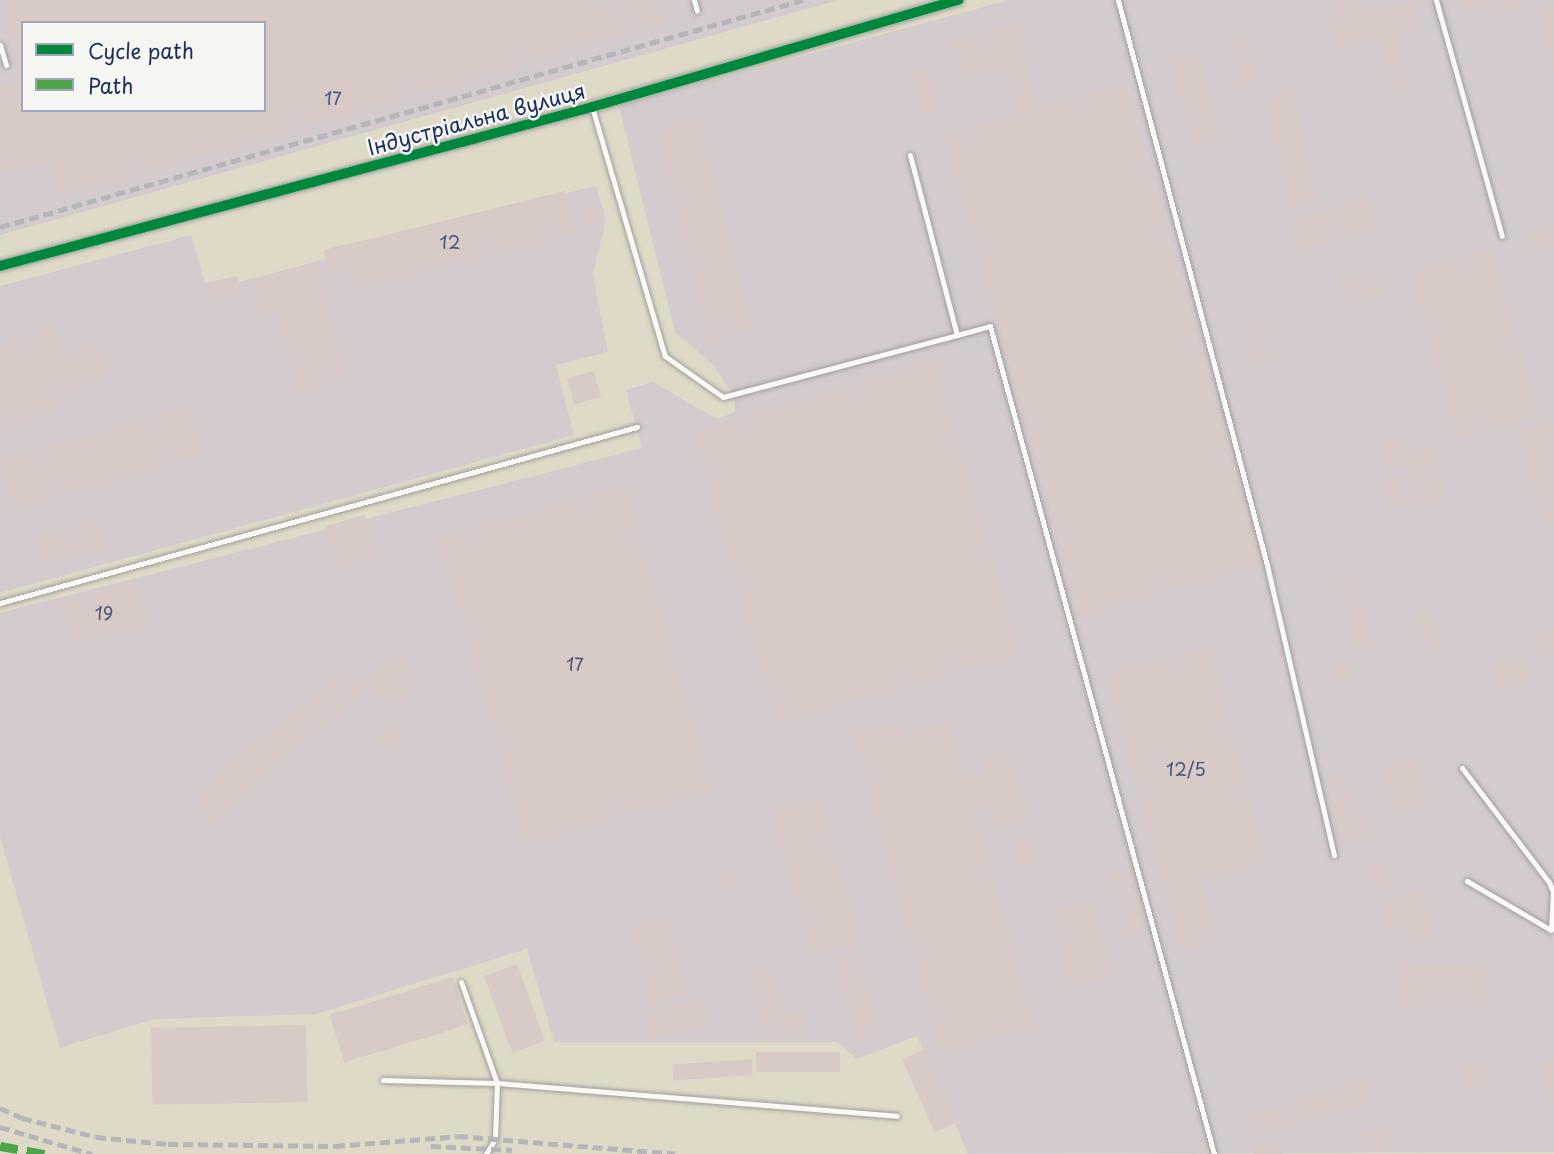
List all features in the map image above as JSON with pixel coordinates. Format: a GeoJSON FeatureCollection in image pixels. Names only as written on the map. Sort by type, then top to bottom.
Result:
{"type":"FeatureCollection","features":[{"type":"Feature","properties":{"kind":"street","name":"Індустріальна вулиця"},"geometry":{"type":"LineString","coordinates":[[0,266],[592,107],[960,0]]}},
{"type":"Feature","properties":{"kind":"lane"},"geometry":{"type":"LineString","coordinates":[[694,0],[697,11]]}},
{"type":"Feature","properties":{"kind":"lane"},"geometry":{"type":"LineString","coordinates":[[1118,0],[1267,565],[1334,855]]}},
{"type":"Feature","properties":{"kind":"lane"},"geometry":{"type":"LineString","coordinates":[[1436,0],[1502,236]]}},
{"type":"Feature","properties":{"kind":"lane"},"geometry":{"type":"LineString","coordinates":[[0,45],[6,65]]}},
{"type":"Feature","properties":{"kind":"lane"},"geometry":{"type":"LineString","coordinates":[[592,107],[665,356],[723,397],[990,326],[1214,1154]]}},
{"type":"Feature","properties":{"kind":"lane"},"geometry":{"type":"LineString","coordinates":[[910,155],[957,335]]}},
{"type":"Feature","properties":{"kind":"lane"},"geometry":{"type":"LineString","coordinates":[[0,603],[637,427]]}},
{"type":"Feature","properties":{"kind":"lane"},"geometry":{"type":"LineString","coordinates":[[1462,768],[1549,882],[1553,892],[1553,930],[1467,881]]}},
{"type":"Feature","properties":{"kind":"lane"},"geometry":{"type":"LineString","coordinates":[[461,982],[497,1083],[495,1139],[486,1154]]}},
{"type":"Feature","properties":{"kind":"lane"},"geometry":{"type":"LineString","coordinates":[[383,1080],[497,1083],[897,1116]]}},
{"type":"Feature","properties":{"kind":"shaded area"},"geometry":{"type":"Polygon","coordinates":[[[0,0],[839,0],[0,235],[0,0]]]}},
{"type":"Feature","properties":{"kind":"shaded area"},"geometry":{"type":"Polygon","coordinates":[[[1009,0],[1554,0],[1554,1152],[968,1154],[917,1036],[857,1059],[837,1042],[554,1042],[527,949],[316,1014],[154,1019],[60,1048],[0,837],[0,613],[642,448],[626,390],[653,382],[717,419],[735,412],[734,395],[713,365],[675,332],[619,106],[1009,0]]]}},
{"type":"Feature","properties":{"kind":"shaded area"},"geometry":{"type":"Polygon","coordinates":[[[596,186],[606,221],[593,274],[608,352],[556,365],[574,435],[0,593],[0,286],[191,235],[205,283],[237,276],[239,282],[326,259],[324,250],[596,186]]]}},
{"type":"Feature","properties":{"kind":"building"},"geometry":{"type":"Polygon","coordinates":[[[2,0],[593,0],[595,7],[620,0],[659,0],[665,22],[59,197],[49,161],[0,175],[0,86],[21,80],[21,112],[266,112],[266,21],[21,21],[21,66],[2,0]]]}},
{"type":"Feature","properties":{"kind":"building"},"geometry":{"type":"Polygon","coordinates":[[[1336,0],[1360,0],[1363,12],[1415,0],[1422,27],[1397,34],[1412,88],[1393,93],[1377,37],[1335,50],[1327,21],[1341,17],[1336,0]]]}},
{"type":"Feature","properties":{"kind":"building"},"geometry":{"type":"Polygon","coordinates":[[[1461,0],[1519,0],[1521,10],[1489,18],[1486,6],[1464,12],[1461,0]]]}},
{"type":"Feature","properties":{"kind":"building"},"geometry":{"type":"Polygon","coordinates":[[[1554,7],[1554,73],[1553,73],[1538,12],[1554,7]]]}},
{"type":"Feature","properties":{"kind":"building"},"geometry":{"type":"Polygon","coordinates":[[[1021,23],[1030,57],[1024,59],[1038,109],[1127,84],[1262,563],[1079,615],[944,136],[1017,115],[1003,65],[962,77],[952,42],[1021,23]]]}},
{"type":"Feature","properties":{"kind":"building"},"geometry":{"type":"Polygon","coordinates":[[[1249,36],[1259,82],[1238,86],[1228,40],[1249,36]]]}},
{"type":"Feature","properties":{"kind":"building"},"geometry":{"type":"Polygon","coordinates":[[[1200,53],[1221,138],[1191,146],[1170,60],[1200,53]]]}},
{"type":"Feature","properties":{"kind":"building"},"geometry":{"type":"Polygon","coordinates":[[[927,65],[941,111],[924,116],[910,70],[927,65]]]}},
{"type":"Feature","properties":{"kind":"building"},"geometry":{"type":"Polygon","coordinates":[[[1294,92],[1317,203],[1288,209],[1265,98],[1294,92]]]}},
{"type":"Feature","properties":{"kind":"building"},"geometry":{"type":"Polygon","coordinates":[[[701,120],[753,330],[709,341],[656,131],[701,120]]]}},
{"type":"Feature","properties":{"kind":"building"},"geometry":{"type":"Polygon","coordinates":[[[565,191],[576,233],[353,288],[349,269],[330,274],[324,250],[565,191]]]}},
{"type":"Feature","properties":{"kind":"building"},"geometry":{"type":"Polygon","coordinates":[[[1368,197],[1377,227],[1300,250],[1291,221],[1368,197]]]}},
{"type":"Feature","properties":{"kind":"building"},"geometry":{"type":"Polygon","coordinates":[[[601,204],[606,221],[585,227],[580,210],[601,204]]]}},
{"type":"Feature","properties":{"kind":"building"},"geometry":{"type":"Polygon","coordinates":[[[1554,224],[1554,245],[1534,251],[1528,232],[1554,224]]]}},
{"type":"Feature","properties":{"kind":"building"},"geometry":{"type":"Polygon","coordinates":[[[1492,249],[1539,414],[1457,438],[1409,273],[1492,249]]]}},
{"type":"Feature","properties":{"kind":"building"},"geometry":{"type":"Polygon","coordinates":[[[318,262],[347,378],[297,391],[277,313],[260,318],[250,279],[318,262]]]}},
{"type":"Feature","properties":{"kind":"building"},"geometry":{"type":"Polygon","coordinates":[[[1375,270],[1383,294],[1346,306],[1338,282],[1375,270]]]}},
{"type":"Feature","properties":{"kind":"building"},"geometry":{"type":"Polygon","coordinates":[[[237,276],[241,290],[209,300],[205,285],[237,276]]]}},
{"type":"Feature","properties":{"kind":"building"},"geometry":{"type":"Polygon","coordinates":[[[1266,320],[1268,364],[1250,365],[1248,321],[1266,320]]]}},
{"type":"Feature","properties":{"kind":"building"},"geometry":{"type":"Polygon","coordinates":[[[48,321],[71,358],[93,343],[109,369],[0,438],[0,352],[48,321]]]}},
{"type":"Feature","properties":{"kind":"building"},"geometry":{"type":"Polygon","coordinates":[[[936,361],[1020,653],[776,723],[692,431],[936,361]]]}},
{"type":"Feature","properties":{"kind":"building"},"geometry":{"type":"Polygon","coordinates":[[[594,371],[601,397],[574,404],[567,378],[594,371]]]}},
{"type":"Feature","properties":{"kind":"building"},"geometry":{"type":"Polygon","coordinates":[[[190,406],[204,454],[12,509],[0,460],[190,406]]]}},
{"type":"Feature","properties":{"kind":"building"},"geometry":{"type":"Polygon","coordinates":[[[1553,419],[1554,520],[1543,523],[1516,429],[1553,419]]]}},
{"type":"Feature","properties":{"kind":"building"},"geometry":{"type":"Polygon","coordinates":[[[1402,435],[1407,452],[1433,446],[1446,500],[1413,508],[1403,465],[1388,469],[1381,440],[1402,435]]]}},
{"type":"Feature","properties":{"kind":"building"},"geometry":{"type":"Polygon","coordinates":[[[1399,476],[1406,506],[1391,510],[1384,479],[1399,476]]]}},
{"type":"Feature","properties":{"kind":"building"},"geometry":{"type":"Polygon","coordinates":[[[626,485],[713,789],[525,843],[438,539],[626,485]]]}},
{"type":"Feature","properties":{"kind":"building"},"geometry":{"type":"Polygon","coordinates":[[[364,515],[376,557],[338,568],[326,526],[364,515]]]}},
{"type":"Feature","properties":{"kind":"building"},"geometry":{"type":"Polygon","coordinates":[[[100,522],[107,548],[43,565],[36,539],[100,522]]]}},
{"type":"Feature","properties":{"kind":"building"},"geometry":{"type":"Polygon","coordinates":[[[1358,575],[1372,642],[1354,646],[1339,579],[1358,575]]]}},
{"type":"Feature","properties":{"kind":"building"},"geometry":{"type":"Polygon","coordinates":[[[137,581],[148,624],[70,643],[59,600],[137,581]]]}},
{"type":"Feature","properties":{"kind":"building"},"geometry":{"type":"Polygon","coordinates":[[[1426,611],[1443,646],[1431,652],[1414,617],[1426,611]]]}},
{"type":"Feature","properties":{"kind":"building"},"geometry":{"type":"Polygon","coordinates":[[[1554,628],[1554,652],[1538,656],[1531,634],[1554,628]]]}},
{"type":"Feature","properties":{"kind":"building"},"geometry":{"type":"Polygon","coordinates":[[[1209,648],[1267,862],[1202,880],[1219,940],[1180,951],[1105,676],[1209,648]]]}},
{"type":"Feature","properties":{"kind":"building"},"geometry":{"type":"Polygon","coordinates":[[[396,654],[419,681],[390,706],[371,684],[211,824],[190,800],[342,668],[358,687],[396,654]]]}},
{"type":"Feature","properties":{"kind":"building"},"geometry":{"type":"Polygon","coordinates":[[[1525,659],[1531,681],[1497,690],[1491,668],[1525,659]]]}},
{"type":"Feature","properties":{"kind":"building"},"geometry":{"type":"Polygon","coordinates":[[[1348,661],[1350,679],[1335,680],[1333,663],[1348,661]]]}},
{"type":"Feature","properties":{"kind":"building"},"geometry":{"type":"Polygon","coordinates":[[[903,720],[906,732],[951,720],[966,778],[984,773],[980,758],[1010,750],[1028,816],[994,825],[988,803],[975,807],[1034,1027],[939,1053],[853,734],[903,720]]]}},
{"type":"Feature","properties":{"kind":"building"},"geometry":{"type":"Polygon","coordinates":[[[392,725],[404,740],[388,753],[376,738],[392,725]]]}},
{"type":"Feature","properties":{"kind":"building"},"geometry":{"type":"Polygon","coordinates":[[[1415,755],[1430,798],[1396,810],[1381,767],[1415,755]]]}},
{"type":"Feature","properties":{"kind":"building"},"geometry":{"type":"Polygon","coordinates":[[[1339,775],[1343,789],[1354,786],[1369,835],[1343,842],[1324,779],[1339,775]]]}},
{"type":"Feature","properties":{"kind":"building"},"geometry":{"type":"Polygon","coordinates":[[[819,795],[861,942],[811,956],[769,809],[819,795]]]}},
{"type":"Feature","properties":{"kind":"building"},"geometry":{"type":"Polygon","coordinates":[[[1032,834],[1039,864],[1019,869],[1012,839],[1032,834]]]}},
{"type":"Feature","properties":{"kind":"building"},"geometry":{"type":"Polygon","coordinates":[[[1384,860],[1392,880],[1376,887],[1367,867],[1384,860]]]}},
{"type":"Feature","properties":{"kind":"building"},"geometry":{"type":"Polygon","coordinates":[[[1129,869],[1147,928],[1129,934],[1111,875],[1129,869]]]}},
{"type":"Feature","properties":{"kind":"building"},"geometry":{"type":"Polygon","coordinates":[[[736,871],[740,884],[720,891],[716,877],[736,871]]]}},
{"type":"Feature","properties":{"kind":"building"},"geometry":{"type":"Polygon","coordinates":[[[1423,891],[1437,936],[1412,944],[1407,927],[1388,932],[1380,902],[1423,891]]]}},
{"type":"Feature","properties":{"kind":"building"},"geometry":{"type":"Polygon","coordinates":[[[1093,901],[1112,977],[1069,987],[1050,912],[1093,901]]]}},
{"type":"Feature","properties":{"kind":"building"},"geometry":{"type":"Polygon","coordinates":[[[669,920],[689,995],[651,1006],[630,930],[669,920]]]}},
{"type":"Feature","properties":{"kind":"building"},"geometry":{"type":"Polygon","coordinates":[[[857,948],[882,1036],[858,1043],[833,955],[857,948]]]}},
{"type":"Feature","properties":{"kind":"building"},"geometry":{"type":"Polygon","coordinates":[[[1400,963],[1486,963],[1486,1007],[1400,1007],[1400,963]]]}},
{"type":"Feature","properties":{"kind":"building"},"geometry":{"type":"Polygon","coordinates":[[[517,964],[545,1041],[512,1053],[484,976],[517,964]]]}},
{"type":"Feature","properties":{"kind":"building"},"geometry":{"type":"Polygon","coordinates":[[[771,970],[785,1014],[800,1009],[806,1029],[766,1042],[746,978],[771,970]]]}},
{"type":"Feature","properties":{"kind":"building"},"geometry":{"type":"Polygon","coordinates":[[[453,977],[468,1025],[344,1063],[330,1015],[453,977]]]}},
{"type":"Feature","properties":{"kind":"building"},"geometry":{"type":"Polygon","coordinates":[[[702,1000],[708,1025],[649,1039],[644,1013],[702,1000]]]}},
{"type":"Feature","properties":{"kind":"building"},"geometry":{"type":"Polygon","coordinates":[[[306,1025],[307,1102],[152,1105],[151,1028],[306,1025]]]}},
{"type":"Feature","properties":{"kind":"building"},"geometry":{"type":"Polygon","coordinates":[[[925,1049],[958,1122],[935,1132],[902,1059],[925,1049]]]}},
{"type":"Feature","properties":{"kind":"building"},"geometry":{"type":"Polygon","coordinates":[[[756,1052],[840,1052],[840,1072],[756,1072],[756,1052]]]}},
{"type":"Feature","properties":{"kind":"building"},"geometry":{"type":"Polygon","coordinates":[[[1554,1057],[1554,1108],[1538,1062],[1554,1057]]]}},
{"type":"Feature","properties":{"kind":"building"},"geometry":{"type":"Polygon","coordinates":[[[752,1059],[753,1075],[673,1081],[672,1065],[752,1059]]]}},
{"type":"Feature","properties":{"kind":"building"},"geometry":{"type":"Polygon","coordinates":[[[1488,1063],[1490,1089],[1466,1091],[1464,1065],[1488,1063]]]}},
{"type":"Feature","properties":{"kind":"building"},"geometry":{"type":"Polygon","coordinates":[[[1367,1081],[1373,1102],[1252,1137],[1246,1116],[1367,1081]]]}},
{"type":"Feature","properties":{"kind":"building"},"geometry":{"type":"Polygon","coordinates":[[[1388,1130],[1389,1150],[1361,1151],[1360,1131],[1388,1130]]]}},
{"type":"Feature","properties":{"kind":"building"},"geometry":{"type":"Polygon","coordinates":[[[1281,1144],[1282,1154],[1255,1154],[1255,1146],[1281,1144]]]}},
{"type":"Feature","properties":{"kind":"railway"},"geometry":{"type":"LineString","coordinates":[[0,227],[803,0]]}},
{"type":"Feature","properties":{"kind":"railway"},"geometry":{"type":"LineString","coordinates":[[0,1108],[22,1118],[96,1137],[168,1144],[335,1146],[458,1136],[675,1154]]}},
{"type":"Feature","properties":{"kind":"railway"},"geometry":{"type":"LineString","coordinates":[[0,1127],[92,1154]]}},
{"type":"Feature","properties":{"kind":"railway"},"geometry":{"type":"LineString","coordinates":[[431,1146],[512,1150]]}},
{"type":"Feature","properties":{"kind":"marked path"},"geometry":{"type":"LineString","coordinates":[[0,1146],[45,1154]]}},
{"type":"Feature","properties":{"kind":"cycle path"},"geometry":{"type":"LineString","coordinates":[[0,266],[592,107],[959,0]]}}]}
